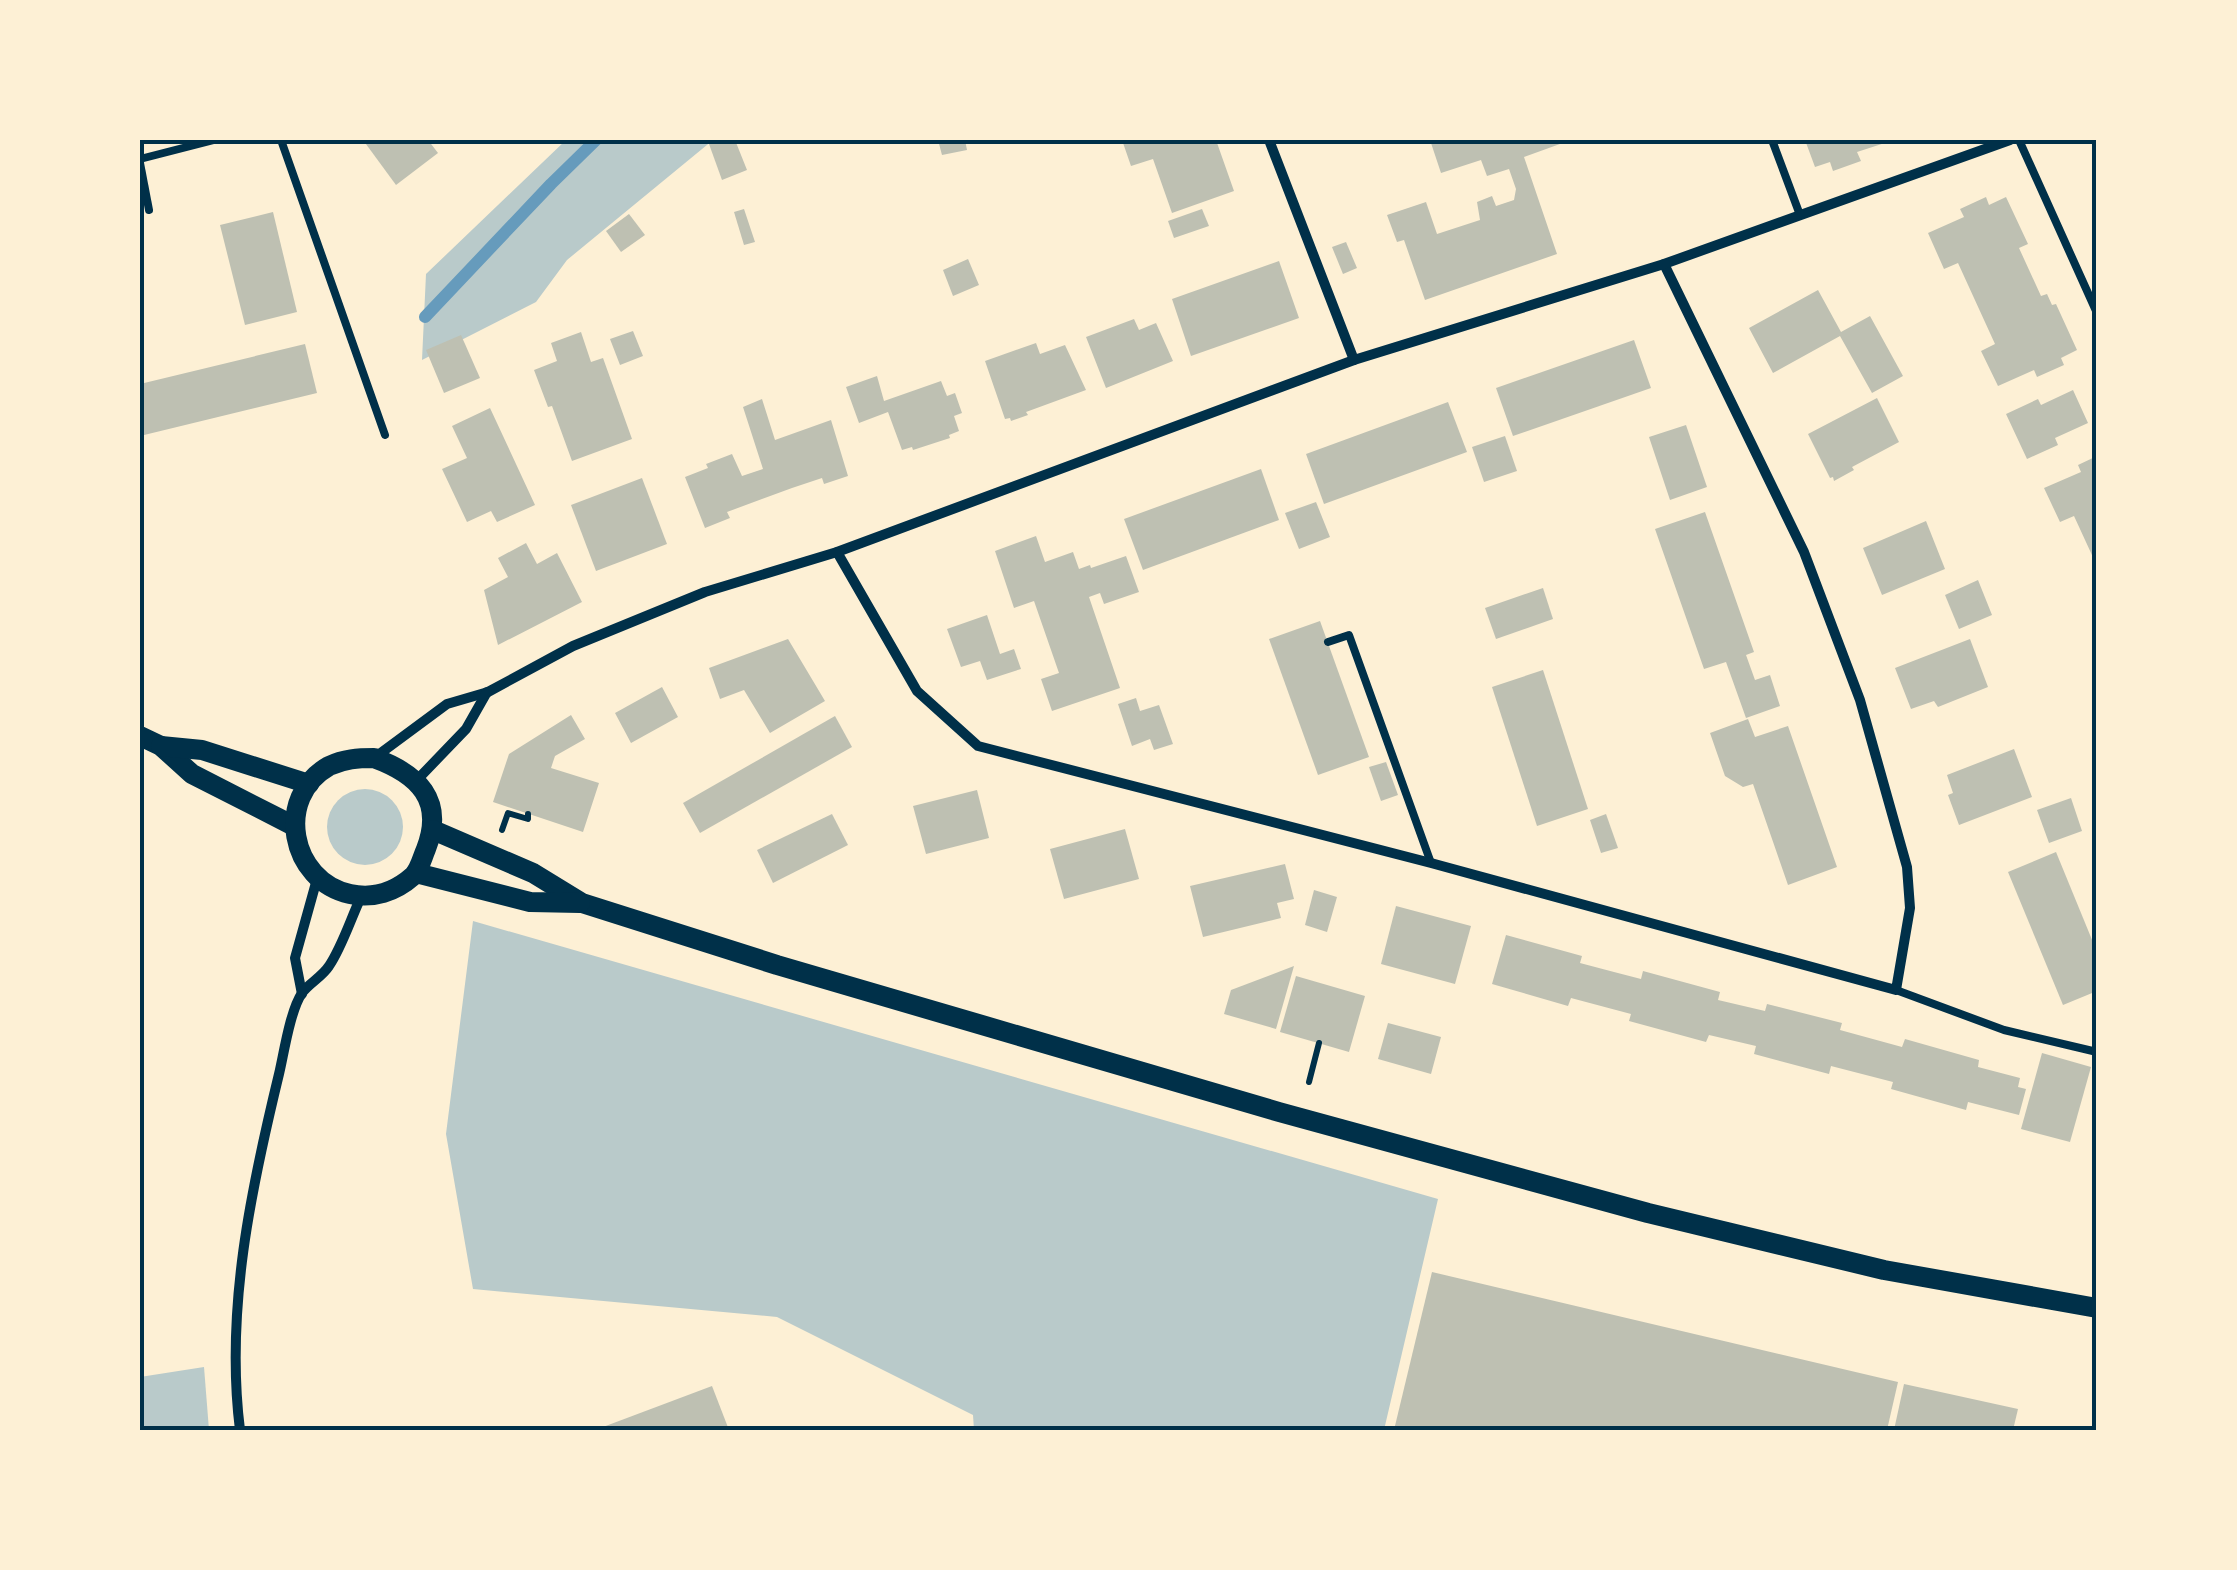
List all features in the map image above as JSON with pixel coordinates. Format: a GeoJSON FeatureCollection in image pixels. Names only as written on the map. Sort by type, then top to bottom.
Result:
{"type":"FeatureCollection","features":[{"type":"Feature","properties":{"kind":"main road"},"geometry":{"type":"LineString","coordinates":[[140,736],[161,746],[192,774],[294,826]]}},
{"type":"Feature","properties":{"kind":"main road"},"geometry":{"type":"LineString","coordinates":[[161,746],[202,750],[309,784]]}},
{"type":"Feature","properties":{"kind":"main road"},"geometry":{"type":"LineString","coordinates":[[374,758],[399,767],[416,781],[434,812],[433,830],[416,873],[380,895],[337,891],[317,879],[304,863],[294,826],[298,803],[309,784],[338,763],[374,758]]}},
{"type":"Feature","properties":{"kind":"main road"},"geometry":{"type":"LineString","coordinates":[[433,830],[533,872],[582,903],[777,965],[1279,1112],[1648,1213],[1884,1270],[2097,1308]]}},
{"type":"Feature","properties":{"kind":"main road"},"geometry":{"type":"LineString","coordinates":[[416,873],[530,902],[582,903]]}},
{"type":"Feature","properties":{"kind":"street"},"geometry":{"type":"LineString","coordinates":[[1269,140],[1354,360]]}},
{"type":"Feature","properties":{"kind":"street"},"geometry":{"type":"LineString","coordinates":[[374,758],[447,704],[488,692],[573,646],[705,592],[837,552],[1354,360],[1664,264],[2010,140]]}},
{"type":"Feature","properties":{"kind":"street"},"geometry":{"type":"LineString","coordinates":[[837,552],[918,691],[978,746],[1431,863],[1896,990],[1910,908],[1907,868],[1860,700],[1804,552],[1664,264]]}},
{"type":"Feature","properties":{"kind":"street"},"geometry":{"type":"LineString","coordinates":[[416,781],[466,729],[488,692]]}},
{"type":"Feature","properties":{"kind":"street"},"geometry":{"type":"LineString","coordinates":[[302,994],[295,958],[317,879]]}},
{"type":"Feature","properties":{"kind":"street"},"geometry":{"type":"LineString","coordinates":[[240,1430],[236,1337],[250,1213],[267,1124],[291,1023],[302,994],[329,967],[361,896]]}},
{"type":"Feature","properties":{"kind":"lane"},"geometry":{"type":"LineString","coordinates":[[149,210],[140,161],[214,140]]}},
{"type":"Feature","properties":{"kind":"lane"},"geometry":{"type":"LineString","coordinates":[[282,140],[385,435]]}},
{"type":"Feature","properties":{"kind":"lane"},"geometry":{"type":"LineString","coordinates":[[1772,140],[1800,215]]}},
{"type":"Feature","properties":{"kind":"lane"},"geometry":{"type":"LineString","coordinates":[[2018,140],[2097,312]]}},
{"type":"Feature","properties":{"kind":"lane"},"geometry":{"type":"LineString","coordinates":[[1328,642],[1349,635],[1431,863]]}},
{"type":"Feature","properties":{"kind":"lane"},"geometry":{"type":"LineString","coordinates":[[1896,990],[2004,1030],[2097,1052]]}},
{"type":"Feature","properties":{"kind":"path"},"geometry":{"type":"LineString","coordinates":[[501,834],[508,813],[528,819],[528,814]]}},
{"type":"Feature","properties":{"kind":"path"},"geometry":{"type":"LineString","coordinates":[[1309,1082],[1319,1043]]}},
{"type":"Feature","properties":{"kind":"shaded area"},"geometry":{"type":"Polygon","coordinates":[[[566,140],[713,140],[567,260],[536,302],[422,360],[426,274],[566,140]]]}},
{"type":"Feature","properties":{"kind":"shaded area"},"geometry":{"type":"Polygon","coordinates":[[[365,789],[392,800],[403,827],[392,854],[365,865],[338,854],[327,827],[338,800],[365,789]]]}},
{"type":"Feature","properties":{"kind":"shaded area"},"geometry":{"type":"Polygon","coordinates":[[[473,921],[1438,1199],[1384,1430],[974,1430],[973,1415],[777,1317],[473,1289],[446,1134],[473,921]]]}},
{"type":"Feature","properties":{"kind":"shaded area"},"geometry":{"type":"Polygon","coordinates":[[[204,1367],[209,1430],[140,1430],[140,1377],[204,1367]]]}},
{"type":"Feature","properties":{"kind":"building"},"geometry":{"type":"Polygon","coordinates":[[[363,140],[428,140],[438,153],[396,185],[363,140]]]}},
{"type":"Feature","properties":{"kind":"building"},"geometry":{"type":"Polygon","coordinates":[[[735,140],[747,170],[722,180],[709,144],[735,140]]]}},
{"type":"Feature","properties":{"kind":"building"},"geometry":{"type":"Polygon","coordinates":[[[938,140],[965,140],[967,150],[942,155],[938,140]]]}},
{"type":"Feature","properties":{"kind":"building"},"geometry":{"type":"Polygon","coordinates":[[[1122,140],[1216,140],[1234,191],[1172,213],[1153,159],[1131,166],[1122,140]]]}},
{"type":"Feature","properties":{"kind":"building"},"geometry":{"type":"Polygon","coordinates":[[[1430,140],[1571,140],[1524,157],[1557,254],[1425,300],[1404,240],[1397,242],[1387,215],[1426,202],[1437,234],[1480,220],[1477,202],[1492,196],[1496,206],[1514,200],[1516,189],[1509,169],[1487,176],[1481,160],[1441,173],[1430,140]]]}},
{"type":"Feature","properties":{"kind":"building"},"geometry":{"type":"Polygon","coordinates":[[[1805,140],[1891,141],[1857,152],[1861,161],[1833,171],[1830,162],[1815,167],[1805,140]]]}},
{"type":"Feature","properties":{"kind":"building"},"geometry":{"type":"Polygon","coordinates":[[[1986,197],[1989,205],[2006,197],[2028,244],[2019,248],[2041,296],[2047,294],[2052,305],[2056,304],[2077,350],[2061,358],[2064,365],[2037,377],[2034,370],[1998,386],[1981,351],[1995,344],[1958,263],[1944,269],[1928,233],[1964,217],[1960,209],[1986,197]]]}},
{"type":"Feature","properties":{"kind":"building"},"geometry":{"type":"Polygon","coordinates":[[[744,209],[755,242],[744,245],[734,212],[744,209]]]}},
{"type":"Feature","properties":{"kind":"building"},"geometry":{"type":"Polygon","coordinates":[[[1202,209],[1209,226],[1174,238],[1168,221],[1202,209]]]}},
{"type":"Feature","properties":{"kind":"building"},"geometry":{"type":"Polygon","coordinates":[[[273,212],[297,312],[245,325],[220,225],[273,212]]]}},
{"type":"Feature","properties":{"kind":"building"},"geometry":{"type":"Polygon","coordinates":[[[629,214],[645,235],[621,252],[606,231],[629,214]]]}},
{"type":"Feature","properties":{"kind":"building"},"geometry":{"type":"Polygon","coordinates":[[[1346,242],[1357,268],[1343,274],[1332,247],[1346,242]]]}},
{"type":"Feature","properties":{"kind":"building"},"geometry":{"type":"Polygon","coordinates":[[[968,259],[979,285],[953,296],[943,270],[968,259]]]}},
{"type":"Feature","properties":{"kind":"building"},"geometry":{"type":"Polygon","coordinates":[[[1279,261],[1299,318],[1191,356],[1172,299],[1279,261]]]}},
{"type":"Feature","properties":{"kind":"building"},"geometry":{"type":"Polygon","coordinates":[[[1818,290],[1841,332],[1870,316],[1903,376],[1872,393],[1840,336],[1773,373],[1749,328],[1818,290]]]}},
{"type":"Feature","properties":{"kind":"building"},"geometry":{"type":"Polygon","coordinates":[[[1134,319],[1139,330],[1156,323],[1173,361],[1106,388],[1086,337],[1134,319]]]}},
{"type":"Feature","properties":{"kind":"building"},"geometry":{"type":"Polygon","coordinates":[[[633,331],[643,356],[620,365],[610,339],[633,331]]]}},
{"type":"Feature","properties":{"kind":"building"},"geometry":{"type":"Polygon","coordinates":[[[581,332],[591,362],[603,358],[632,439],[572,461],[534,370],[557,361],[551,343],[581,332]]]}},
{"type":"Feature","properties":{"kind":"building"},"geometry":{"type":"Polygon","coordinates":[[[461,335],[480,378],[444,393],[426,350],[461,335]]]}},
{"type":"Feature","properties":{"kind":"building"},"geometry":{"type":"Polygon","coordinates":[[[1634,340],[1651,388],[1513,436],[1496,388],[1634,340]]]}},
{"type":"Feature","properties":{"kind":"building"},"geometry":{"type":"Polygon","coordinates":[[[1036,343],[1040,354],[1065,345],[1086,390],[1026,412],[1028,415],[1005,419],[985,361],[1036,343]]]}},
{"type":"Feature","properties":{"kind":"building"},"geometry":{"type":"Polygon","coordinates":[[[305,344],[317,393],[140,436],[140,384],[305,344]]]}},
{"type":"Feature","properties":{"kind":"building"},"geometry":{"type":"Polygon","coordinates":[[[877,376],[884,401],[941,381],[947,396],[955,393],[962,413],[954,416],[959,431],[950,438],[902,450],[888,412],[859,423],[846,387],[877,376]]]}},
{"type":"Feature","properties":{"kind":"building"},"geometry":{"type":"Polygon","coordinates":[[[2073,390],[2088,423],[2055,438],[2058,445],[2027,459],[2006,414],[2038,399],[2041,405],[2073,390]]]}},
{"type":"Feature","properties":{"kind":"building"},"geometry":{"type":"Polygon","coordinates":[[[1877,398],[1899,442],[1834,481],[1808,434],[1877,398]]]}},
{"type":"Feature","properties":{"kind":"building"},"geometry":{"type":"Polygon","coordinates":[[[762,399],[775,440],[831,420],[848,476],[824,484],[822,478],[792,488],[727,512],[730,518],[705,528],[685,477],[732,454],[742,476],[763,469],[743,407],[762,399]]]}},
{"type":"Feature","properties":{"kind":"building"},"geometry":{"type":"Polygon","coordinates":[[[1448,402],[1467,452],[1324,504],[1306,454],[1448,402]]]}},
{"type":"Feature","properties":{"kind":"building"},"geometry":{"type":"Polygon","coordinates":[[[490,408],[535,505],[497,522],[491,511],[467,522],[442,469],[467,458],[452,426],[490,408]]]}},
{"type":"Feature","properties":{"kind":"building"},"geometry":{"type":"Polygon","coordinates":[[[1686,425],[1707,487],[1670,500],[1649,437],[1686,425]]]}},
{"type":"Feature","properties":{"kind":"building"},"geometry":{"type":"Polygon","coordinates":[[[1505,436],[1517,471],[1484,482],[1472,447],[1505,436]]]}},
{"type":"Feature","properties":{"kind":"building"},"geometry":{"type":"Polygon","coordinates":[[[2097,456],[2097,566],[2074,516],[2060,522],[2044,488],[2081,472],[2078,465],[2097,456]]]}},
{"type":"Feature","properties":{"kind":"building"},"geometry":{"type":"Polygon","coordinates":[[[1261,469],[1279,520],[1143,570],[1124,519],[1261,469]]]}},
{"type":"Feature","properties":{"kind":"building"},"geometry":{"type":"Polygon","coordinates":[[[642,478],[667,544],[596,571],[571,505],[642,478]]]}},
{"type":"Feature","properties":{"kind":"building"},"geometry":{"type":"Polygon","coordinates":[[[1316,502],[1330,537],[1299,549],[1285,513],[1316,502]]]}},
{"type":"Feature","properties":{"kind":"building"},"geometry":{"type":"Polygon","coordinates":[[[1705,512],[1754,652],[1746,655],[1755,680],[1770,675],[1780,706],[1746,718],[1726,662],[1704,669],[1655,529],[1705,512]]]}},
{"type":"Feature","properties":{"kind":"building"},"geometry":{"type":"Polygon","coordinates":[[[1926,521],[1945,569],[1882,595],[1863,548],[1926,521]]]}},
{"type":"Feature","properties":{"kind":"building"},"geometry":{"type":"Polygon","coordinates":[[[1036,536],[1045,562],[1073,552],[1079,569],[1126,556],[1139,592],[1104,604],[1100,593],[1089,597],[1120,688],[1052,711],[1041,679],[1059,673],[1034,601],[1014,608],[995,551],[1036,536]]]}},
{"type":"Feature","properties":{"kind":"building"},"geometry":{"type":"Polygon","coordinates":[[[526,543],[537,564],[557,553],[582,602],[498,645],[484,590],[508,577],[498,558],[526,543]]]}},
{"type":"Feature","properties":{"kind":"building"},"geometry":{"type":"Polygon","coordinates":[[[1978,580],[1992,615],[1959,629],[1945,595],[1978,580]]]}},
{"type":"Feature","properties":{"kind":"building"},"geometry":{"type":"Polygon","coordinates":[[[1543,588],[1553,619],[1496,639],[1485,608],[1543,588]]]}},
{"type":"Feature","properties":{"kind":"building"},"geometry":{"type":"Polygon","coordinates":[[[987,615],[1000,654],[1014,649],[1021,669],[987,680],[980,661],[961,667],[947,629],[987,615]]]}},
{"type":"Feature","properties":{"kind":"building"},"geometry":{"type":"Polygon","coordinates":[[[1320,621],[1369,757],[1318,775],[1269,639],[1320,621]]]}},
{"type":"Feature","properties":{"kind":"building"},"geometry":{"type":"Polygon","coordinates":[[[788,639],[825,701],[770,733],[744,690],[720,699],[709,668],[788,639]]]}},
{"type":"Feature","properties":{"kind":"building"},"geometry":{"type":"Polygon","coordinates":[[[1970,639],[1988,687],[1938,707],[1934,701],[1911,709],[1895,668],[1970,639]]]}},
{"type":"Feature","properties":{"kind":"building"},"geometry":{"type":"Polygon","coordinates":[[[1543,670],[1588,809],[1537,826],[1492,687],[1543,670]]]}},
{"type":"Feature","properties":{"kind":"building"},"geometry":{"type":"Polygon","coordinates":[[[662,687],[678,717],[631,743],[615,713],[662,687]]]}},
{"type":"Feature","properties":{"kind":"building"},"geometry":{"type":"Polygon","coordinates":[[[1136,698],[1140,711],[1159,705],[1173,744],[1154,750],[1150,739],[1132,746],[1118,704],[1136,698]]]}},
{"type":"Feature","properties":{"kind":"building"},"geometry":{"type":"Polygon","coordinates":[[[571,715],[585,739],[555,756],[551,768],[599,783],[583,832],[493,802],[509,754],[571,715]]]}},
{"type":"Feature","properties":{"kind":"building"},"geometry":{"type":"Polygon","coordinates":[[[835,716],[852,747],[700,833],[683,803],[835,716]]]}},
{"type":"Feature","properties":{"kind":"building"},"geometry":{"type":"Polygon","coordinates":[[[1748,719],[1755,737],[1788,726],[1837,867],[1788,885],[1753,784],[1743,787],[1725,776],[1710,733],[1748,719]]]}},
{"type":"Feature","properties":{"kind":"building"},"geometry":{"type":"Polygon","coordinates":[[[2014,749],[2032,797],[1959,825],[1948,795],[1953,793],[1947,775],[2014,749]]]}},
{"type":"Feature","properties":{"kind":"building"},"geometry":{"type":"Polygon","coordinates":[[[1386,762],[1398,795],[1381,801],[1369,767],[1386,762]]]}},
{"type":"Feature","properties":{"kind":"building"},"geometry":{"type":"Polygon","coordinates":[[[977,790],[989,838],[926,854],[913,806],[977,790]]]}},
{"type":"Feature","properties":{"kind":"building"},"geometry":{"type":"Polygon","coordinates":[[[2071,798],[2082,831],[2049,843],[2037,810],[2071,798]]]}},
{"type":"Feature","properties":{"kind":"building"},"geometry":{"type":"Polygon","coordinates":[[[832,814],[848,845],[773,883],[757,850],[832,814]]]}},
{"type":"Feature","properties":{"kind":"building"},"geometry":{"type":"Polygon","coordinates":[[[1606,814],[1618,848],[1601,853],[1590,820],[1606,814]]]}},
{"type":"Feature","properties":{"kind":"building"},"geometry":{"type":"Polygon","coordinates":[[[1125,829],[1139,879],[1064,899],[1050,849],[1125,829]]]}},
{"type":"Feature","properties":{"kind":"building"},"geometry":{"type":"Polygon","coordinates":[[[2056,852],[2097,952],[2097,991],[2063,1005],[2008,872],[2056,852]]]}},
{"type":"Feature","properties":{"kind":"building"},"geometry":{"type":"Polygon","coordinates":[[[1285,864],[1294,899],[1277,903],[1281,918],[1203,937],[1190,886],[1285,864]]]}},
{"type":"Feature","properties":{"kind":"building"},"geometry":{"type":"Polygon","coordinates":[[[1314,890],[1337,897],[1327,932],[1305,925],[1314,890]]]}},
{"type":"Feature","properties":{"kind":"building"},"geometry":{"type":"Polygon","coordinates":[[[1396,906],[1471,926],[1455,984],[1381,964],[1396,906]]]}},
{"type":"Feature","properties":{"kind":"building"},"geometry":{"type":"Polygon","coordinates":[[[1506,935],[1582,956],[1580,963],[1641,979],[1643,971],[1720,992],[1718,1000],[1765,1011],[1767,1004],[1842,1023],[1840,1030],[1902,1047],[1905,1039],[1979,1060],[1978,1067],[2020,1078],[2018,1087],[2026,1089],[2019,1115],[1968,1102],[1966,1110],[1891,1089],[1893,1082],[1831,1066],[1829,1074],[1754,1054],[1756,1046],[1709,1035],[1706,1042],[1629,1021],[1631,1014],[1571,998],[1568,1006],[1492,984],[1506,935]]]}},
{"type":"Feature","properties":{"kind":"building"},"geometry":{"type":"Polygon","coordinates":[[[1294,966],[1276,1029],[1224,1014],[1231,990],[1294,966]]]}},
{"type":"Feature","properties":{"kind":"building"},"geometry":{"type":"Polygon","coordinates":[[[1296,976],[1365,996],[1349,1052],[1280,1032],[1296,976]]]}},
{"type":"Feature","properties":{"kind":"building"},"geometry":{"type":"Polygon","coordinates":[[[1388,1023],[1441,1037],[1431,1074],[1378,1059],[1388,1023]]]}},
{"type":"Feature","properties":{"kind":"building"},"geometry":{"type":"Polygon","coordinates":[[[2042,1053],[2091,1067],[2070,1142],[2021,1129],[2042,1053]]]}},
{"type":"Feature","properties":{"kind":"building"},"geometry":{"type":"Polygon","coordinates":[[[1432,1272],[1898,1382],[1887,1430],[1394,1430],[1432,1272]]]}},
{"type":"Feature","properties":{"kind":"building"},"geometry":{"type":"Polygon","coordinates":[[[1904,1384],[2018,1409],[2013,1430],[1894,1430],[1904,1384]]]}},
{"type":"Feature","properties":{"kind":"building"},"geometry":{"type":"Polygon","coordinates":[[[712,1386],[729,1430],[595,1430],[712,1386]]]}},
{"type":"Feature","properties":{"kind":"waterway"},"geometry":{"type":"LineString","coordinates":[[425,317],[596,140]]}}]}
